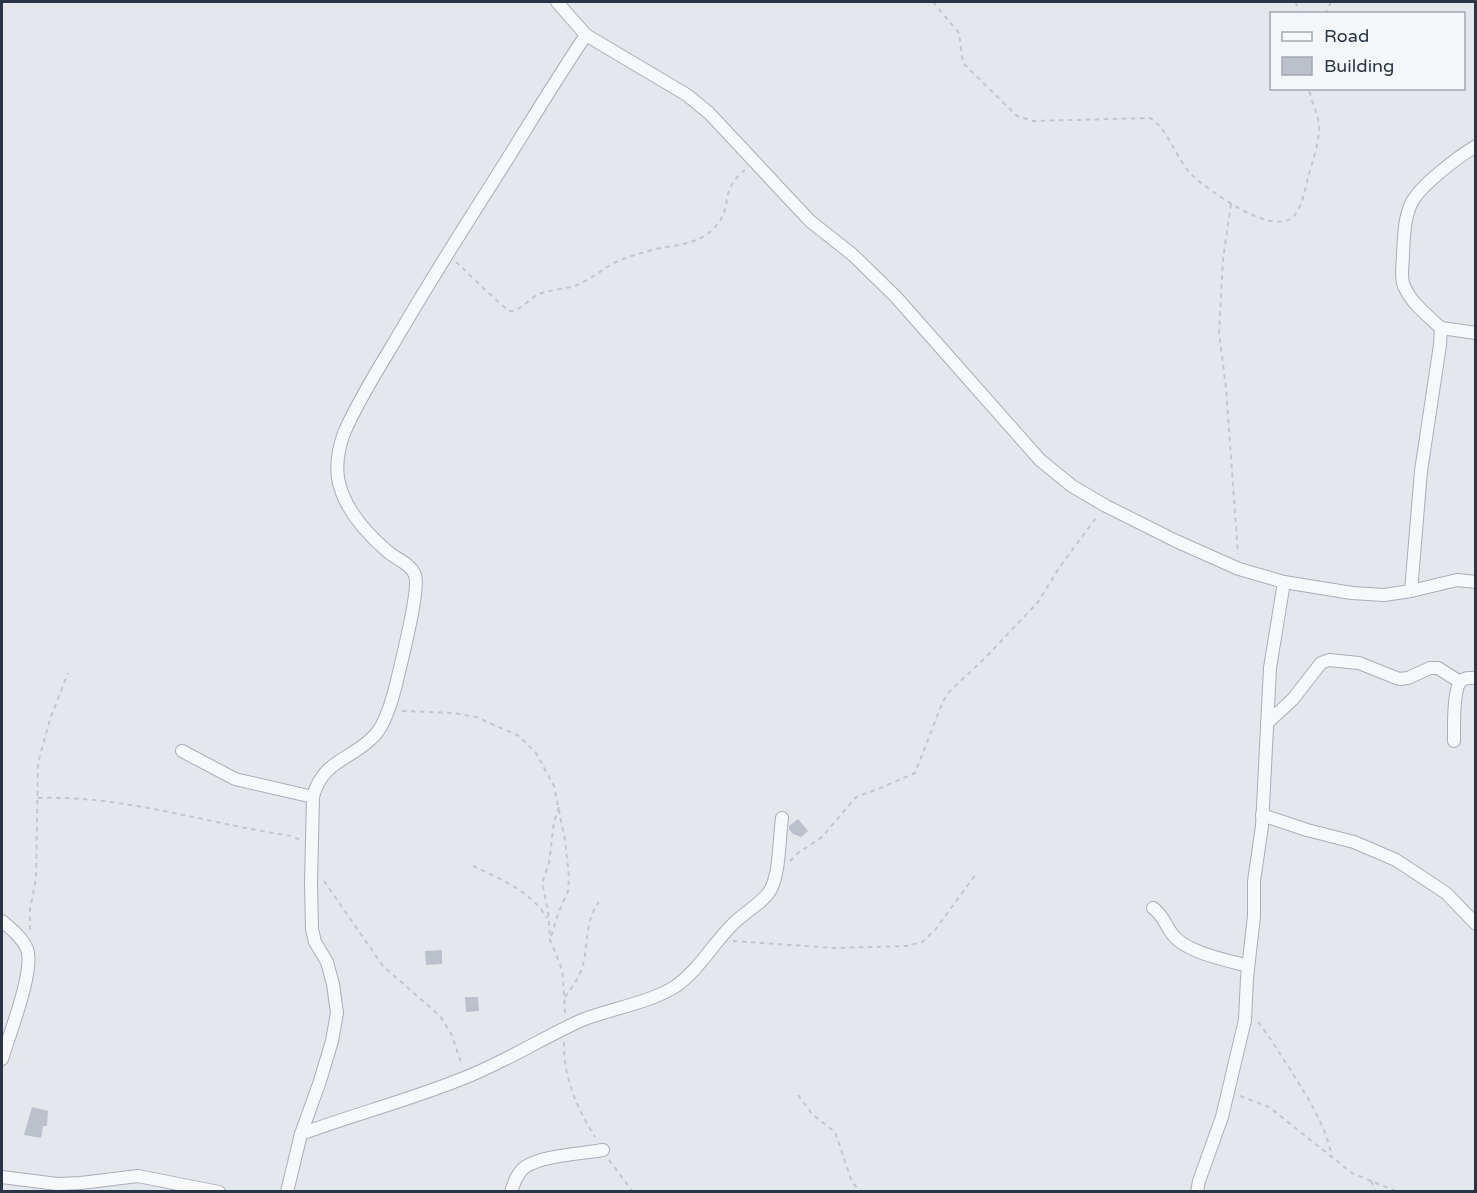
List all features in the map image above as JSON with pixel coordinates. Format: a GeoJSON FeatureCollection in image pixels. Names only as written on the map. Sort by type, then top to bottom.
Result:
{"type":"FeatureCollection","features":[{"type":"Feature","properties":{"kind":"street"},"geometry":{"type":"LineString","coordinates":[[556,2],[586,35],[687,95],[709,113],[810,221],[853,255],[896,297],[1040,460],[1072,486],[1176,541],[1239,569],[1284,582],[1352,593],[1384,595],[1457,580],[1476,582]]}},
{"type":"Feature","properties":{"kind":"street"},"geometry":{"type":"LineString","coordinates":[[287,1191],[301,1134],[329,1051],[337,1013],[327,962],[315,942],[312,928],[312,797],[319,780],[327,769],[361,748],[377,733],[389,707],[399,674],[415,592],[416,576],[411,568],[388,552],[362,526],[345,503],[338,478],[338,456],[343,435],[370,384],[447,254],[586,35]]}},
{"type":"Feature","properties":{"kind":"street"},"geometry":{"type":"LineString","coordinates":[[1476,146],[1457,158],[1411,203],[1404,238],[1402,277],[1404,286],[1441,328],[1476,333]]}},
{"type":"Feature","properties":{"kind":"street"},"geometry":{"type":"LineString","coordinates":[[1411,591],[1417,504],[1441,328]]}},
{"type":"Feature","properties":{"kind":"street"},"geometry":{"type":"LineString","coordinates":[[1197,1191],[1229,1092],[1245,1020],[1254,916],[1254,881],[1263,814],[1270,668],[1284,582]]}},
{"type":"Feature","properties":{"kind":"street"},"geometry":{"type":"LineString","coordinates":[[1268,723],[1293,699],[1321,663],[1329,660],[1359,663],[1399,678],[1408,678],[1430,668],[1438,668],[1460,682]]}},
{"type":"Feature","properties":{"kind":"street"},"geometry":{"type":"LineString","coordinates":[[1454,741],[1456,693],[1460,682],[1468,678],[1476,678]]}},
{"type":"Feature","properties":{"kind":"street"},"geometry":{"type":"LineString","coordinates":[[182,751],[235,779],[312,797]]}},
{"type":"Feature","properties":{"kind":"street"},"geometry":{"type":"LineString","coordinates":[[1263,814],[1307,830],[1354,842],[1396,860],[1446,893],[1476,924]]}},
{"type":"Feature","properties":{"kind":"street"},"geometry":{"type":"LineString","coordinates":[[301,1134],[465,1078],[597,1014],[673,988],[689,976],[734,923],[769,893],[776,876],[782,818]]}},
{"type":"Feature","properties":{"kind":"street"},"geometry":{"type":"LineString","coordinates":[[1153,908],[1161,914],[1173,934],[1184,944],[1215,957],[1248,966]]}},
{"type":"Feature","properties":{"kind":"street"},"geometry":{"type":"LineString","coordinates":[[2,921],[16,933],[28,950],[29,968],[2,1059]]}},
{"type":"Feature","properties":{"kind":"street"},"geometry":{"type":"LineString","coordinates":[[511,1191],[516,1177],[524,1168],[541,1160],[603,1150]]}},
{"type":"Feature","properties":{"kind":"street"},"geometry":{"type":"LineString","coordinates":[[2,1177],[57,1184],[138,1176],[219,1191]]}},
{"type":"Feature","properties":{"kind":"path"},"geometry":{"type":"LineString","coordinates":[[933,2],[959,33],[963,63],[1017,116],[1033,121],[1150,118],[1158,124],[1184,166],[1194,177],[1247,213],[1275,222],[1286,221],[1293,216],[1302,198],[1319,129],[1309,90]]}},
{"type":"Feature","properties":{"kind":"path"},"geometry":{"type":"LineString","coordinates":[[447,254],[504,308],[510,311],[515,310],[536,296],[578,284],[615,263],[635,255],[684,245],[702,238],[722,219],[727,208],[728,190],[732,182],[756,162]]}},
{"type":"Feature","properties":{"kind":"path"},"geometry":{"type":"LineString","coordinates":[[1231,204],[1223,259],[1219,333],[1226,388],[1239,569]]}},
{"type":"Feature","properties":{"kind":"path"},"geometry":{"type":"LineString","coordinates":[[776,876],[798,853],[822,837],[856,797],[915,772],[949,692],[1038,602],[1059,568],[1106,506]]}},
{"type":"Feature","properties":{"kind":"path"},"geometry":{"type":"LineString","coordinates":[[28,950],[30,909],[36,879],[38,763],[50,719],[68,673]]}},
{"type":"Feature","properties":{"kind":"path"},"geometry":{"type":"LineString","coordinates":[[389,707],[402,712],[454,713],[476,717],[519,736],[536,753],[554,786],[568,860],[568,891],[550,940]]}},
{"type":"Feature","properties":{"kind":"path"},"geometry":{"type":"LineString","coordinates":[[38,798],[80,798],[156,808],[231,826],[292,836],[304,844],[311,859]]}},
{"type":"Feature","properties":{"kind":"path"},"geometry":{"type":"LineString","coordinates":[[559,807],[554,822],[549,863],[542,883],[550,940],[560,964],[565,997],[564,1057],[579,1109],[603,1150],[633,1191]]}},
{"type":"Feature","properties":{"kind":"path"},"geometry":{"type":"LineString","coordinates":[[473,866],[522,892],[542,909],[548,920]]}},
{"type":"Feature","properties":{"kind":"path"},"geometry":{"type":"LineString","coordinates":[[718,940],[835,948],[907,946],[922,942],[935,930],[976,874]]}},
{"type":"Feature","properties":{"kind":"path"},"geometry":{"type":"LineString","coordinates":[[321,878],[383,966],[440,1016],[452,1033],[465,1078]]}},
{"type":"Feature","properties":{"kind":"path"},"geometry":{"type":"LineString","coordinates":[[565,997],[576,983],[582,968],[589,922],[599,902]]}},
{"type":"Feature","properties":{"kind":"path"},"geometry":{"type":"LineString","coordinates":[[1246,1007],[1271,1039],[1308,1095],[1330,1145],[1332,1158]]}},
{"type":"Feature","properties":{"kind":"path"},"geometry":{"type":"LineString","coordinates":[[1229,1092],[1269,1107],[1352,1173],[1398,1191]]}},
{"type":"Feature","properties":{"kind":"path"},"geometry":{"type":"LineString","coordinates":[[798,1095],[812,1114],[835,1132],[852,1182],[861,1191]]}},
{"type":"Feature","properties":{"kind":"path"},"geometry":{"type":"LineString","coordinates":[[1370,1180],[1376,1191]]}},
{"type":"Feature","properties":{"kind":"building"},"geometry":{"type":"Polygon","coordinates":[[[798,819],[808,831],[801,837],[793,834],[789,829],[789,826],[798,819]]]}},
{"type":"Feature","properties":{"kind":"building"},"geometry":{"type":"Polygon","coordinates":[[[442,950],[442,964],[426,965],[425,951],[442,950]]]}},
{"type":"Feature","properties":{"kind":"building"},"geometry":{"type":"Polygon","coordinates":[[[465,997],[478,997],[479,1011],[466,1012],[465,997]]]}},
{"type":"Feature","properties":{"kind":"building"},"geometry":{"type":"Polygon","coordinates":[[[32,1107],[48,1111],[47,1126],[43,1126],[41,1138],[24,1135],[32,1107]]]}}]}
